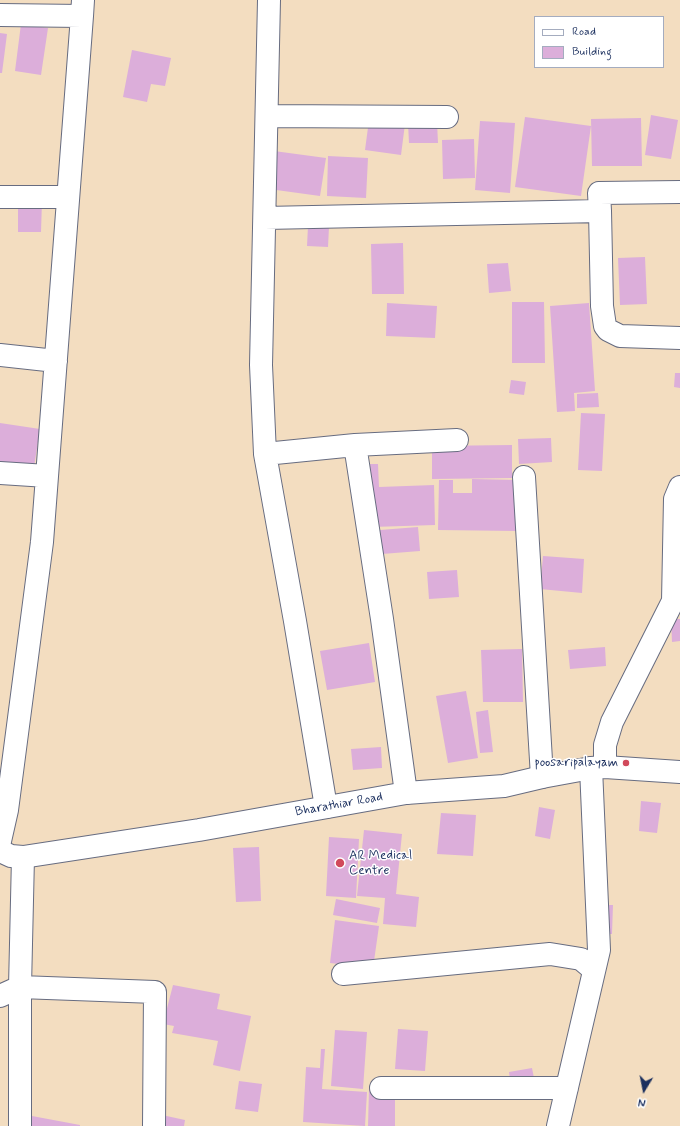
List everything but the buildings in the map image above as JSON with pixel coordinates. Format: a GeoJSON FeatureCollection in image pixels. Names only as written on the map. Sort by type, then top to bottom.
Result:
{"type":"FeatureCollection","features":[{"type":"Feature","properties":{"kind":"street"},"geometry":{"type":"LineString","coordinates":[[269,0],[262,365],[265,454],[296,621],[326,807]]}},
{"type":"Feature","properties":{"kind":"street"},"geometry":{"type":"LineString","coordinates":[[0,16],[82,8],[42,542],[9,795],[0,840]]}},
{"type":"Feature","properties":{"kind":"street"},"geometry":{"type":"LineString","coordinates":[[267,116],[447,117]]}},
{"type":"Feature","properties":{"kind":"street"},"geometry":{"type":"LineString","coordinates":[[680,192],[599,193],[602,306],[605,326],[608,330],[620,336],[680,338]]}},
{"type":"Feature","properties":{"kind":"street"},"geometry":{"type":"LineString","coordinates":[[0,197],[67,197]]}},
{"type":"Feature","properties":{"kind":"street"},"geometry":{"type":"LineString","coordinates":[[265,218],[600,211]]}},
{"type":"Feature","properties":{"kind":"street"},"geometry":{"type":"LineString","coordinates":[[0,355],[56,361]]}},
{"type":"Feature","properties":{"kind":"street"},"geometry":{"type":"LineString","coordinates":[[265,454],[355,445],[457,440]]}},
{"type":"Feature","properties":{"kind":"street"},"geometry":{"type":"LineString","coordinates":[[355,445],[382,619],[406,793]]}},
{"type":"Feature","properties":{"kind":"street"},"geometry":{"type":"LineString","coordinates":[[0,473],[47,476]]}},
{"type":"Feature","properties":{"kind":"street"},"geometry":{"type":"LineString","coordinates":[[524,477],[542,776]]}},
{"type":"Feature","properties":{"kind":"street"},"geometry":{"type":"LineString","coordinates":[[558,1126],[599,950],[598,768],[612,722],[673,601],[675,499],[680,487]]}},
{"type":"Feature","properties":{"kind":"street","name":"Bharathiar Road"},"geometry":{"type":"LineString","coordinates":[[0,851],[11,856],[23,857],[199,830],[406,793],[504,786],[542,776],[598,768],[680,772]]}},
{"type":"Feature","properties":{"kind":"street"},"geometry":{"type":"LineString","coordinates":[[20,1126],[20,987],[23,857]]}},
{"type":"Feature","properties":{"kind":"street"},"geometry":{"type":"LineString","coordinates":[[343,974],[550,954],[581,959],[594,970]]}},
{"type":"Feature","properties":{"kind":"street"},"geometry":{"type":"LineString","coordinates":[[0,996],[20,987],[155,992],[154,1126]]}},
{"type":"Feature","properties":{"kind":"street"},"geometry":{"type":"LineString","coordinates":[[380,1088],[567,1088]]}},
{"type":"Feature","properties":{"kind":"place","name":"poosaripalayam"},"geometry":{"type":"Point","coordinates":[626,763]}},
{"type":"Feature","properties":{"kind":"place","name":"AR Medical Centre"},"geometry":{"type":"Point","coordinates":[340,863]}}]}
